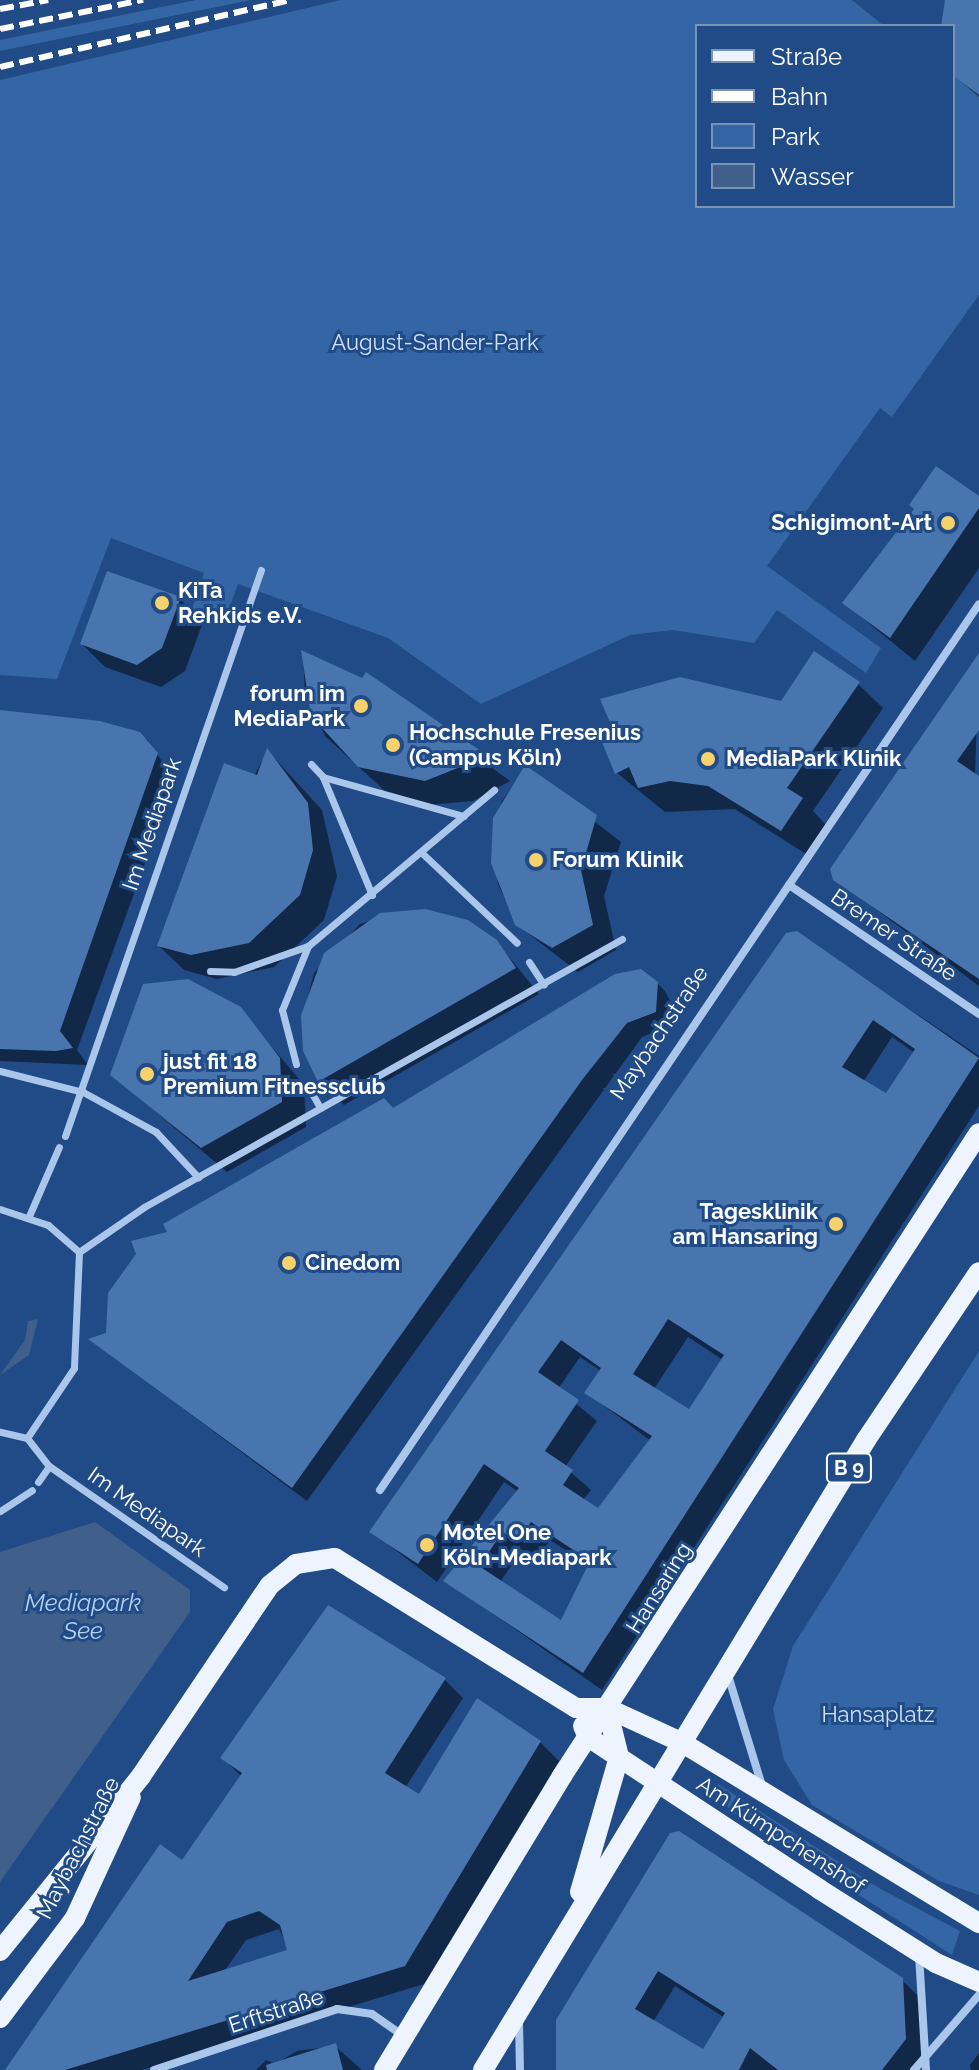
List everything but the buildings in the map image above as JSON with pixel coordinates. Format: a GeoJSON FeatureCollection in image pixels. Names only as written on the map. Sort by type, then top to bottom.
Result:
{"type":"FeatureCollection","features":[{"type":"Feature","properties":{"kind":"main road","name":"Hansaring"},"geometry":{"type":"LineString","coordinates":[[613,1711],[621,1689],[979,1133]]}},
{"type":"Feature","properties":{"kind":"main road","name":"B 9"},"geometry":{"type":"LineString","coordinates":[[483,2070],[725,1669],[979,1272]]}},
{"type":"Feature","properties":{"kind":"main road","name":"Maybachstraße"},"geometry":{"type":"LineString","coordinates":[[0,1951],[141,1776],[257,1602],[296,1564],[335,1558],[357,1568],[576,1708]]}},
{"type":"Feature","properties":{"kind":"main road","name":"Am Kümpchenshof"},"geometry":{"type":"LineString","coordinates":[[576,1708],[613,1711],[681,1742],[979,1923]]}},
{"type":"Feature","properties":{"kind":"main road"},"geometry":{"type":"LineString","coordinates":[[576,1708],[588,1737]]}},
{"type":"Feature","properties":{"kind":"main road","name":"B 9"},"geometry":{"type":"LineString","coordinates":[[564,1933],[604,1824],[619,1757],[613,1711]]}},
{"type":"Feature","properties":{"kind":"main road"},"geometry":{"type":"LineString","coordinates":[[384,2070],[588,1737],[613,1711],[623,1734],[658,1782]]}},
{"type":"Feature","properties":{"kind":"main road","name":"Am Kümpchenshof"},"geometry":{"type":"LineString","coordinates":[[588,1737],[918,1952],[979,1982]]}},
{"type":"Feature","properties":{"kind":"main road","name":"Maybachstraße"},"geometry":{"type":"LineString","coordinates":[[0,2018],[75,1918],[141,1776]]}},
{"type":"Feature","properties":{"kind":"street","name":"Im Mediapark"},"geometry":{"type":"LineString","coordinates":[[65,1136],[83,1092],[261,570]]}},
{"type":"Feature","properties":{"kind":"street","name":"Maybachstraße"},"geometry":{"type":"LineString","coordinates":[[380,1490],[979,604]]}},
{"type":"Feature","properties":{"kind":"street"},"geometry":{"type":"LineString","coordinates":[[311,764],[323,777],[372,895]]}},
{"type":"Feature","properties":{"kind":"street"},"geometry":{"type":"LineString","coordinates":[[323,777],[464,816]]}},
{"type":"Feature","properties":{"kind":"street"},"geometry":{"type":"LineString","coordinates":[[210,971],[234,972],[308,946],[423,854],[494,790]]}},
{"type":"Feature","properties":{"kind":"street"},"geometry":{"type":"LineString","coordinates":[[423,854],[517,943]]}},
{"type":"Feature","properties":{"kind":"street","name":"Bremer Straße"},"geometry":{"type":"LineString","coordinates":[[789,885],[979,1014]]}},
{"type":"Feature","properties":{"kind":"street"},"geometry":{"type":"LineString","coordinates":[[79,1252],[198,1177],[622,939]]}},
{"type":"Feature","properties":{"kind":"street"},"geometry":{"type":"LineString","coordinates":[[296,1064],[284,1040],[282,1010],[308,946]]}},
{"type":"Feature","properties":{"kind":"street"},"geometry":{"type":"LineString","coordinates":[[529,962],[544,985]]}},
{"type":"Feature","properties":{"kind":"street"},"geometry":{"type":"LineString","coordinates":[[0,1071],[83,1092],[156,1132],[198,1177]]}},
{"type":"Feature","properties":{"kind":"street"},"geometry":{"type":"LineString","coordinates":[[308,1086],[320,1108]]}},
{"type":"Feature","properties":{"kind":"street"},"geometry":{"type":"LineString","coordinates":[[29,1216],[59,1147]]}},
{"type":"Feature","properties":{"kind":"street"},"geometry":{"type":"LineString","coordinates":[[0,1209],[29,1216],[79,1252]]}},
{"type":"Feature","properties":{"kind":"street"},"geometry":{"type":"LineString","coordinates":[[0,1432],[27,1438],[74,1368],[79,1252]]}},
{"type":"Feature","properties":{"kind":"street","name":"Im Mediapark"},"geometry":{"type":"LineString","coordinates":[[27,1438],[49,1466],[224,1587]]}},
{"type":"Feature","properties":{"kind":"street"},"geometry":{"type":"LineString","coordinates":[[38,1482],[49,1466]]}},
{"type":"Feature","properties":{"kind":"street"},"geometry":{"type":"LineString","coordinates":[[0,1511],[32,1490]]}},
{"type":"Feature","properties":{"kind":"street"},"geometry":{"type":"LineString","coordinates":[[725,1669],[763,1790]]}},
{"type":"Feature","properties":{"kind":"street"},"geometry":{"type":"LineString","coordinates":[[918,1952],[926,2070]]}},
{"type":"Feature","properties":{"kind":"street"},"geometry":{"type":"LineString","coordinates":[[914,2070],[979,1995]]}},
{"type":"Feature","properties":{"kind":"street","name":"Erftstraße"},"geometry":{"type":"LineString","coordinates":[[154,2070],[337,2009],[372,2014],[404,2036]]}},
{"type":"Feature","properties":{"kind":"street"},"geometry":{"type":"LineString","coordinates":[[519,2009],[520,2070]]}},
{"type":"Feature","properties":{"kind":"green space"},"geometry":{"type":"Polygon","coordinates":[[[196,0],[251,0],[0,51],[0,40],[196,0]]]}},
{"type":"Feature","properties":{"kind":"green space","name":"August-Sander-Park"},"geometry":{"type":"Polygon","coordinates":[[[341,0],[852,0],[882,24],[695,24],[695,208],[955,208],[955,77],[979,95],[979,295],[892,417],[880,408],[767,566],[881,648],[866,673],[777,610],[754,643],[673,630],[630,635],[481,704],[388,638],[238,584],[225,620],[192,609],[204,573],[111,538],[57,679],[0,675],[0,80],[341,0]]]}},
{"type":"Feature","properties":{"kind":"green space","name":"Hansaplatz"},"geometry":{"type":"Polygon","coordinates":[[[979,1351],[979,1895],[939,1881],[812,1805],[784,1760],[773,1709],[793,1646],[979,1351]]]}},
{"type":"Feature","properties":{"kind":"green space"},"geometry":{"type":"Polygon","coordinates":[[[718,1784],[879,1888],[960,1931],[952,1955],[744,1821],[712,1794],[718,1784]]]}},
{"type":"Feature","properties":{"kind":"water"},"geometry":{"type":"Polygon","coordinates":[[[38,1319],[29,1355],[0,1375],[25,1340],[28,1321],[38,1319]]]}},
{"type":"Feature","properties":{"kind":"water","name":"Mediapark See"},"geometry":{"type":"Polygon","coordinates":[[[95,1522],[190,1590],[190,1612],[0,1882],[0,1552],[95,1522]]]}},
{"type":"Feature","properties":{"kind":"railway"},"geometry":{"type":"LineString","coordinates":[[0,9],[48,0]]}},
{"type":"Feature","properties":{"kind":"railway"},"geometry":{"type":"LineString","coordinates":[[0,29],[143,0]]}},
{"type":"Feature","properties":{"kind":"railway"},"geometry":{"type":"LineString","coordinates":[[0,67],[291,0]]}},
{"type":"Feature","properties":{"kind":"place","name":"Schigimont-Art"},"geometry":{"type":"Point","coordinates":[948,523]}},
{"type":"Feature","properties":{"kind":"place","name":"KiTa Rehkids e.V."},"geometry":{"type":"Point","coordinates":[162,603]}},
{"type":"Feature","properties":{"kind":"place","name":"forum im MediaPark"},"geometry":{"type":"Point","coordinates":[361,706]}},
{"type":"Feature","properties":{"kind":"place","name":"Hochschule Fresenius (Campus Köln)"},"geometry":{"type":"Point","coordinates":[393,745]}},
{"type":"Feature","properties":{"kind":"place","name":"MediaPark Klinik"},"geometry":{"type":"Point","coordinates":[708,759]}},
{"type":"Feature","properties":{"kind":"place","name":"Forum Klinik"},"geometry":{"type":"Point","coordinates":[536,860]}},
{"type":"Feature","properties":{"kind":"place","name":"just fit 18 Premium Fitnessclub"},"geometry":{"type":"Point","coordinates":[147,1074]}},
{"type":"Feature","properties":{"kind":"place","name":"Tagesklinik am Hansaring"},"geometry":{"type":"Point","coordinates":[836,1224]}},
{"type":"Feature","properties":{"kind":"place","name":"Cinedom"},"geometry":{"type":"Point","coordinates":[289,1263]}},
{"type":"Feature","properties":{"kind":"place","name":"Motel One Köln-Mediapark"},"geometry":{"type":"Point","coordinates":[427,1545]}}]}
